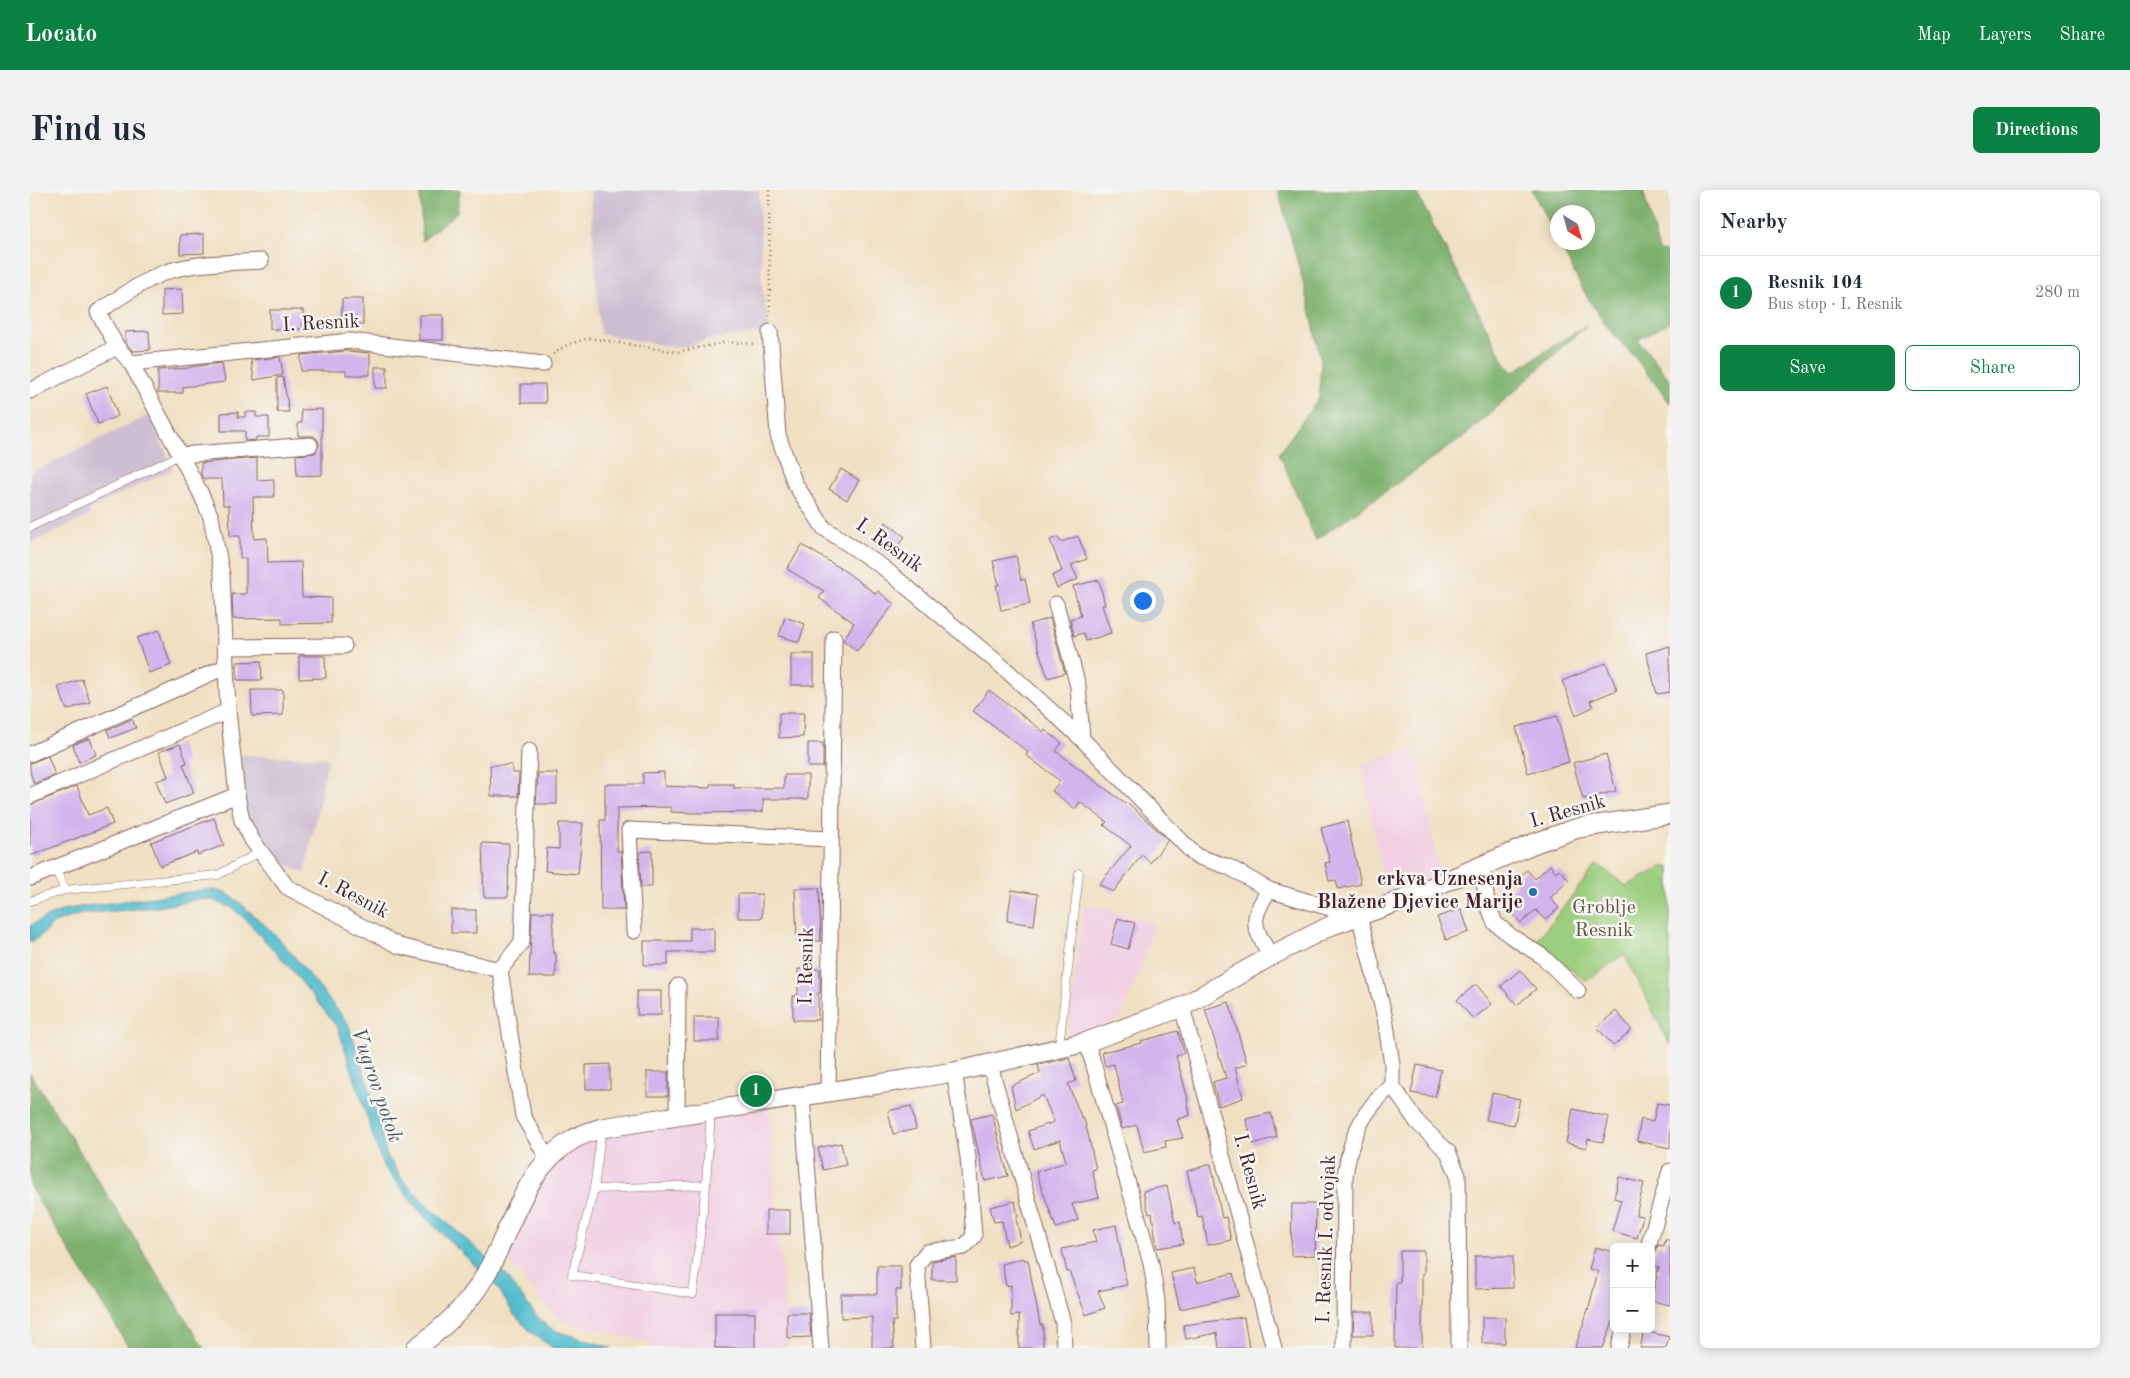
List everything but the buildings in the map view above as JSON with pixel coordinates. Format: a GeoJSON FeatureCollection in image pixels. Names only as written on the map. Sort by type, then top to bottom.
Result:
{"type":"FeatureCollection","features":[{"type":"Feature","properties":{"kind":"street","name":"I. Resnik"},"geometry":{"type":"LineString","coordinates":[[260,261],[187,267],[161,273],[98,312],[117,347],[131,363],[211,517],[222,575],[228,711],[238,809],[245,829],[260,852],[287,886],[399,946],[500,970]]}},
{"type":"Feature","properties":{"kind":"street","name":"I. Resnik"},"geometry":{"type":"LineString","coordinates":[[770,332],[773,350],[778,435],[795,484],[824,528],[884,568],[1004,668],[1082,739],[1196,856],[1229,867],[1269,890],[1330,908],[1353,917]]}},
{"type":"Feature","properties":{"kind":"street","name":"I. Resnik"},"geometry":{"type":"LineString","coordinates":[[131,363],[350,341],[543,364]]}},
{"type":"Feature","properties":{"kind":"street"},"geometry":{"type":"LineString","coordinates":[[30,391],[117,347]]}},
{"type":"Feature","properties":{"kind":"street"},"geometry":{"type":"LineString","coordinates":[[180,455],[310,445]]}},
{"type":"Feature","properties":{"kind":"street"},"geometry":{"type":"LineString","coordinates":[[1056,604],[1078,686],[1082,739]]}},
{"type":"Feature","properties":{"kind":"street","name":"I. Resnik"},"geometry":{"type":"LineString","coordinates":[[828,1092],[834,638]]}},
{"type":"Feature","properties":{"kind":"street"},"geometry":{"type":"LineString","coordinates":[[224,647],[344,646]]}},
{"type":"Feature","properties":{"kind":"street"},"geometry":{"type":"LineString","coordinates":[[30,754],[225,667]]}},
{"type":"Feature","properties":{"kind":"street"},"geometry":{"type":"LineString","coordinates":[[30,796],[228,711]]}},
{"type":"Feature","properties":{"kind":"street"},"geometry":{"type":"LineString","coordinates":[[529,751],[522,942],[500,970],[523,1116],[548,1159]]}},
{"type":"Feature","properties":{"kind":"street"},"geometry":{"type":"LineString","coordinates":[[30,878],[237,795]]}},
{"type":"Feature","properties":{"kind":"street","name":"I. Resnik"},"geometry":{"type":"LineString","coordinates":[[421,1347],[452,1318],[476,1291],[497,1253],[534,1175],[548,1159],[576,1137],[602,1128],[954,1072],[1086,1042],[1182,1007],[1271,956],[1353,917],[1400,901],[1535,843],[1578,828],[1670,814]]}},
{"type":"Feature","properties":{"kind":"street"},"geometry":{"type":"LineString","coordinates":[[634,931],[629,830],[831,839]]}},
{"type":"Feature","properties":{"kind":"street"},"geometry":{"type":"LineString","coordinates":[[1482,866],[1487,903],[1495,923],[1512,937],[1542,956],[1578,991]]}},
{"type":"Feature","properties":{"kind":"street"},"geometry":{"type":"LineString","coordinates":[[1269,890],[1256,909],[1255,920],[1257,933],[1271,956]]}},
{"type":"Feature","properties":{"kind":"street"},"geometry":{"type":"LineString","coordinates":[[1353,917],[1385,1018],[1392,1064],[1392,1085],[1417,1122],[1448,1152],[1458,1175],[1459,1348]]}},
{"type":"Feature","properties":{"kind":"street"},"geometry":{"type":"LineString","coordinates":[[677,1116],[678,986]]}},
{"type":"Feature","properties":{"kind":"street","name":"I. Resnik"},"geometry":{"type":"LineString","coordinates":[[1182,1007],[1274,1348]]}},
{"type":"Feature","properties":{"kind":"street"},"geometry":{"type":"LineString","coordinates":[[1086,1042],[1151,1263],[1157,1301],[1158,1348]]}},
{"type":"Feature","properties":{"kind":"street"},"geometry":{"type":"LineString","coordinates":[[990,1065],[1063,1323],[1064,1348]]}},
{"type":"Feature","properties":{"kind":"street"},"geometry":{"type":"LineString","coordinates":[[923,1348],[917,1265],[927,1252],[964,1247],[974,1236],[968,1157],[954,1072]]}},
{"type":"Feature","properties":{"kind":"street","name":"I. Resnik I. odvojak"},"geometry":{"type":"LineString","coordinates":[[1344,1348],[1348,1150],[1360,1123],[1377,1098],[1392,1085]]}},
{"type":"Feature","properties":{"kind":"street"},"geometry":{"type":"LineString","coordinates":[[802,1096],[821,1348]]}},
{"type":"Feature","properties":{"kind":"street"},"geometry":{"type":"LineString","coordinates":[[1649,1243],[1670,1171]]}},
{"type":"Feature","properties":{"kind":"street"},"geometry":{"type":"LineString","coordinates":[[1619,1348],[1623,1333]]}},
{"type":"Feature","properties":{"kind":"lane"},"geometry":{"type":"LineString","coordinates":[[30,527],[180,455]]}},
{"type":"Feature","properties":{"kind":"lane"},"geometry":{"type":"LineString","coordinates":[[30,901],[65,890],[218,875],[260,852]]}},
{"type":"Feature","properties":{"kind":"lane"},"geometry":{"type":"LineString","coordinates":[[55,868],[65,890]]}},
{"type":"Feature","properties":{"kind":"lane"},"geometry":{"type":"LineString","coordinates":[[1059,1049],[1079,872]]}},
{"type":"Feature","properties":{"kind":"lane"},"geometry":{"type":"LineString","coordinates":[[602,1128],[594,1190],[572,1275],[692,1294],[706,1185],[711,1110]]}},
{"type":"Feature","properties":{"kind":"lane"},"geometry":{"type":"LineString","coordinates":[[594,1190],[706,1185]]}},
{"type":"Feature","properties":{"kind":"path"},"geometry":{"type":"LineString","coordinates":[[769,190],[770,332]]}},
{"type":"Feature","properties":{"kind":"path"},"geometry":{"type":"LineString","coordinates":[[543,364],[556,351],[569,344],[589,338],[677,352],[727,342],[754,344],[773,350]]}},
{"type":"Feature","properties":{"kind":"shaded area"},"geometry":{"type":"Polygon","coordinates":[[[590,190],[759,190],[762,288],[770,332],[711,339],[679,348],[600,334],[590,190]]]}},
{"type":"Feature","properties":{"kind":"shaded area"},"geometry":{"type":"Polygon","coordinates":[[[149,415],[173,469],[88,509],[90,515],[30,544],[30,473],[149,415]]]}},
{"type":"Feature","properties":{"kind":"shaded area"},"geometry":{"type":"Polygon","coordinates":[[[1415,749],[1440,877],[1386,899],[1362,764],[1415,749]]]}},
{"type":"Feature","properties":{"kind":"shaded area"},"geometry":{"type":"Polygon","coordinates":[[[240,755],[328,758],[305,874],[278,859],[257,836],[245,807],[240,755]]]}},
{"type":"Feature","properties":{"kind":"shaded area"},"geometry":{"type":"Polygon","coordinates":[[[1084,904],[1154,922],[1146,953],[1120,1019],[1070,1036],[1068,1033],[1084,904]]]}},
{"type":"Feature","properties":{"kind":"shaded area"},"geometry":{"type":"Polygon","coordinates":[[[769,1107],[788,1348],[649,1348],[650,1343],[571,1323],[559,1318],[548,1308],[504,1254],[529,1197],[558,1157],[595,1138],[769,1107]]]}},
{"type":"Feature","properties":{"kind":"green space"},"geometry":{"type":"Polygon","coordinates":[[[420,190],[460,190],[457,212],[422,241],[420,190]]]}},
{"type":"Feature","properties":{"kind":"green space"},"geometry":{"type":"Polygon","coordinates":[[[1278,190],[1415,190],[1506,365],[1513,372],[1588,324],[1466,435],[1316,540],[1279,453],[1319,398],[1321,361],[1309,304],[1278,190]]]}},
{"type":"Feature","properties":{"kind":"green space"},"geometry":{"type":"Polygon","coordinates":[[[1532,190],[1643,190],[1659,251],[1670,253],[1670,322],[1638,340],[1670,380],[1670,403],[1636,359],[1604,323],[1583,290],[1563,250],[1595,250],[1595,205],[1550,205],[1550,226],[1532,190]]]}},
{"type":"Feature","properties":{"kind":"green space","name":"Groblje Resnik"},"geometry":{"type":"Polygon","coordinates":[[[1597,864],[1626,886],[1662,867],[1670,867],[1670,1045],[1624,954],[1587,981],[1536,942],[1597,864]]]}},
{"type":"Feature","properties":{"kind":"green space"},"geometry":{"type":"Polygon","coordinates":[[[30,1073],[204,1348],[129,1348],[30,1187],[30,1073]]]}},
{"type":"Feature","properties":{"kind":"water"},"geometry":{"type":"Polygon","coordinates":[[[214,890],[228,894],[267,927],[284,944],[348,1023],[371,1093],[387,1156],[402,1179],[425,1203],[506,1275],[534,1313],[546,1325],[556,1331],[612,1348],[553,1348],[532,1333],[514,1315],[498,1288],[424,1216],[383,1166],[338,1028],[291,969],[242,916],[232,908],[212,900],[199,899],[158,907],[81,914],[54,923],[30,943],[30,926],[67,909],[214,890]]]}},
{"type":"Feature","properties":{"kind":"place","name":"crkva Uznesenja Blažene Djevice Marije"},"geometry":{"type":"Point","coordinates":[1533,892]}},
{"type":"Feature","properties":{"kind":"place","name":"Resnik 104"},"geometry":{"type":"Point","coordinates":[756,1091]}},
{"type":"Feature","properties":{"kind":"water label","name":"Vugrov potok"},"geometry":{"type":"Point","coordinates":[376,1085]}}]}
